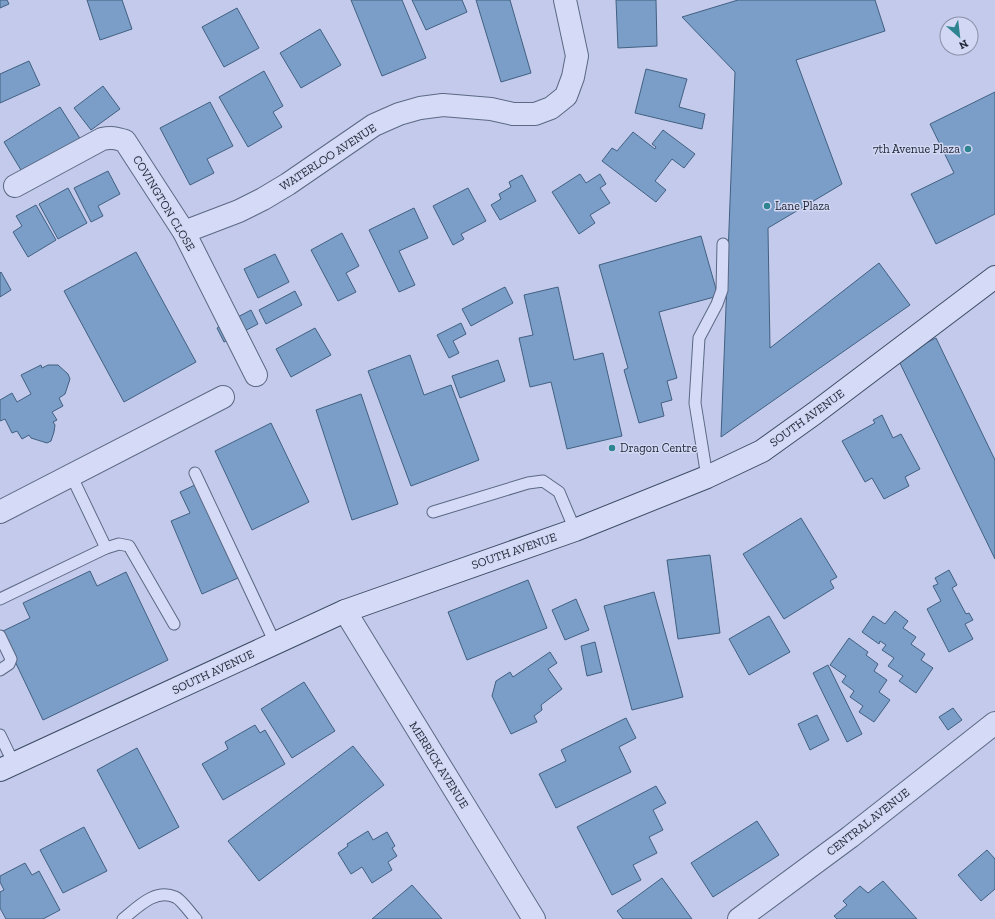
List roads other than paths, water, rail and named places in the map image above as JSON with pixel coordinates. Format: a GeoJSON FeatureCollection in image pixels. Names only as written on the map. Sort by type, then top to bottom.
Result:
{"type":"FeatureCollection","features":[{"type":"Feature","properties":{"kind":"street","name":"WATERLOO AVENUE"},"geometry":{"type":"LineString","coordinates":[[184,232],[239,211],[263,199],[288,184],[374,125],[399,114],[420,108],[443,105],[513,114],[535,114],[551,108],[566,96],[573,77],[576,56],[565,0]]}},
{"type":"Feature","properties":{"kind":"street","name":"COVINGTON CLOSE"},"geometry":{"type":"LineString","coordinates":[[15,186],[102,139],[117,138],[125,141],[184,232],[256,376]]}},
{"type":"Feature","properties":{"kind":"street","name":"SOUTH AVENUE"},"geometry":{"type":"LineString","coordinates":[[7,767],[345,611],[575,530],[707,477],[762,451],[815,413],[995,277]]}},
{"type":"Feature","properties":{"kind":"street"},"geometry":{"type":"LineString","coordinates":[[0,512],[223,397]]}},
{"type":"Feature","properties":{"kind":"street","name":"MERRICK AVENUE"},"geometry":{"type":"LineString","coordinates":[[345,611],[534,919]]}},
{"type":"Feature","properties":{"kind":"street","name":"CENTRAL AVENUE"},"geometry":{"type":"LineString","coordinates":[[739,919],[850,837],[995,723]]}},
{"type":"Feature","properties":{"kind":"lane"},"geometry":{"type":"LineString","coordinates":[[707,477],[695,403],[699,338],[718,304],[722,290],[723,244]]}},
{"type":"Feature","properties":{"kind":"lane"},"geometry":{"type":"LineString","coordinates":[[195,473],[275,643]]}},
{"type":"Feature","properties":{"kind":"lane"},"geometry":{"type":"LineString","coordinates":[[71,475],[106,548]]}},
{"type":"Feature","properties":{"kind":"lane"},"geometry":{"type":"LineString","coordinates":[[433,512],[528,483],[543,481],[559,492],[575,530]]}},
{"type":"Feature","properties":{"kind":"lane"},"geometry":{"type":"LineString","coordinates":[[0,599],[106,548],[119,544],[129,546],[174,624]]}},
{"type":"Feature","properties":{"kind":"lane"},"geometry":{"type":"LineString","coordinates":[[0,636],[11,659],[9,664],[0,670]]}},
{"type":"Feature","properties":{"kind":"lane"},"geometry":{"type":"LineString","coordinates":[[0,734],[7,767]]}},
{"type":"Feature","properties":{"kind":"lane"},"geometry":{"type":"LineString","coordinates":[[123,919],[150,899],[163,894],[176,897],[196,919]]}},
{"type":"Feature","properties":{"kind":"place","name":"7th Avenue Plaza"},"geometry":{"type":"Point","coordinates":[968,149]}},
{"type":"Feature","properties":{"kind":"place","name":"Lane Plaza"},"geometry":{"type":"Point","coordinates":[767,206]}},
{"type":"Feature","properties":{"kind":"place","name":"Dragon Centre"},"geometry":{"type":"Point","coordinates":[612,448]}}]}
